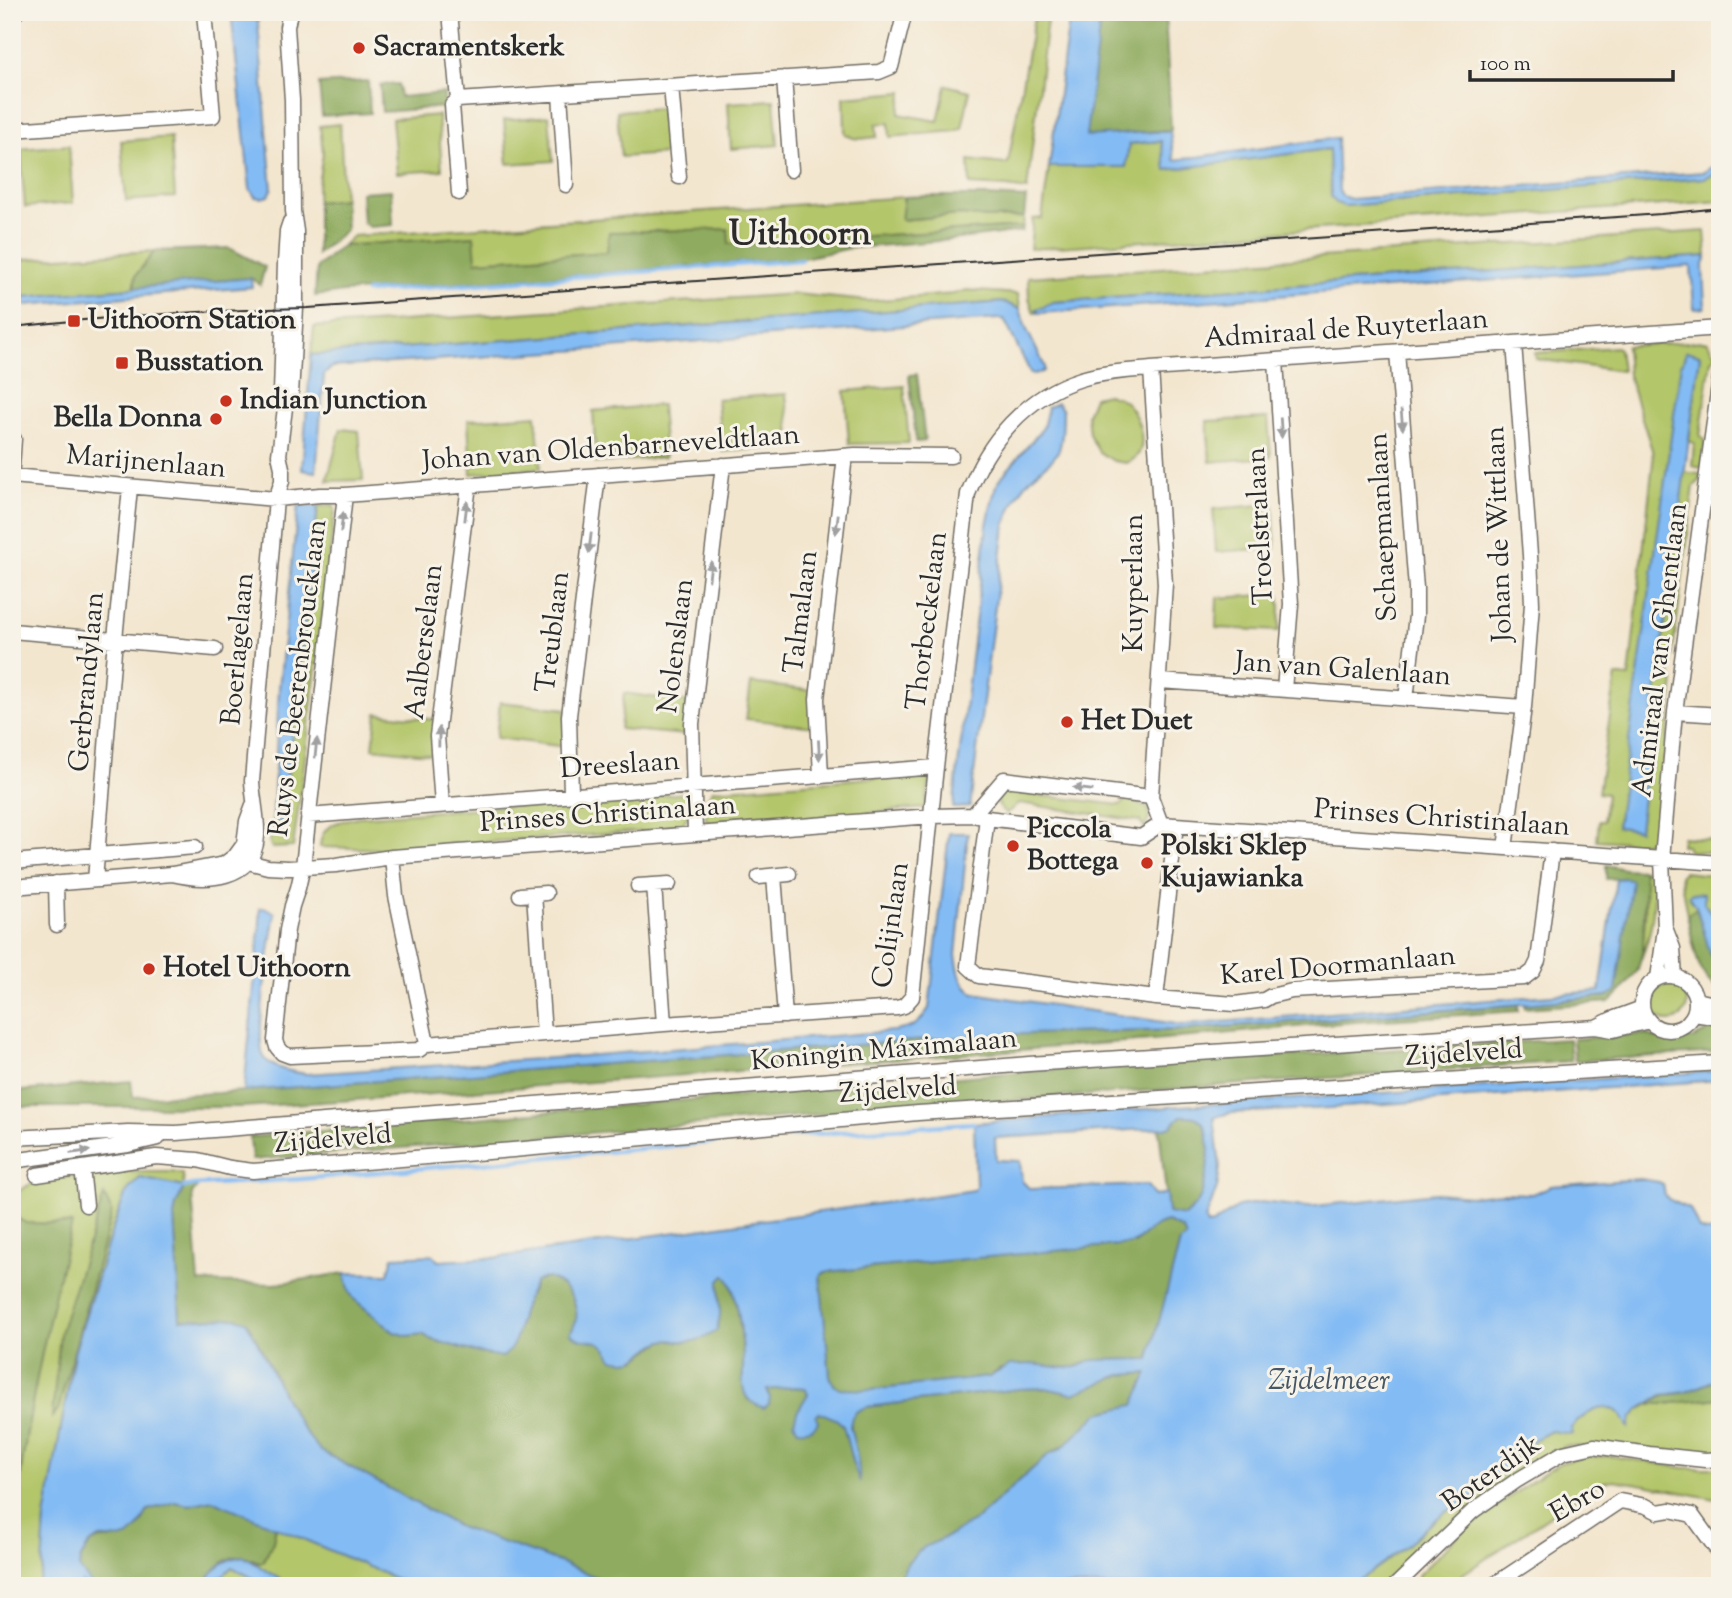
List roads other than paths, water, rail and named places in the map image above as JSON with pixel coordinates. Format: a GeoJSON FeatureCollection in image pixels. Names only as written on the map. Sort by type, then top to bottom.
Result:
{"type":"FeatureCollection","features":[{"type":"Feature","properties":{"kind":"street"},"geometry":{"type":"LineString","coordinates":[[12,130],[212,116],[204,12]]}},
{"type":"Feature","properties":{"kind":"street"},"geometry":{"type":"LineString","coordinates":[[280,12],[288,20]]}},
{"type":"Feature","properties":{"kind":"street"},"geometry":{"type":"LineString","coordinates":[[450,12],[458,100]]}},
{"type":"Feature","properties":{"kind":"street"},"geometry":{"type":"LineString","coordinates":[[459,192],[452,105],[458,100],[879,72],[891,67],[905,12]]}},
{"type":"Feature","properties":{"kind":"street","name":"Boerlagelaan"},"geometry":{"type":"LineString","coordinates":[[242,859],[247,821],[253,804],[252,782],[276,499],[282,481],[279,455],[285,408],[291,394],[290,313],[296,231],[293,211],[288,20]]}},
{"type":"Feature","properties":{"kind":"street"},"geometry":{"type":"LineString","coordinates":[[784,78],[791,170]]}},
{"type":"Feature","properties":{"kind":"street"},"geometry":{"type":"LineString","coordinates":[[671,86],[679,177]]}},
{"type":"Feature","properties":{"kind":"street"},"geometry":{"type":"LineString","coordinates":[[560,94],[566,185]]}},
{"type":"Feature","properties":{"kind":"street","name":"Admiraal de Ruyterlaan"},"geometry":{"type":"LineString","coordinates":[[997,440],[1015,418],[1037,400],[1063,386],[1099,374],[1720,328]]}},
{"type":"Feature","properties":{"kind":"street","name":"Johan de Wittlaan"},"geometry":{"type":"LineString","coordinates":[[1505,848],[1524,707],[1532,586],[1514,343]]}},
{"type":"Feature","properties":{"kind":"street","name":"Schaepmanlaan"},"geometry":{"type":"LineString","coordinates":[[1397,352],[1416,588],[1416,616],[1406,699]]}},
{"type":"Feature","properties":{"kind":"street","name":"Troelstralaan"},"geometry":{"type":"LineString","coordinates":[[1276,360],[1291,604],[1284,690]]}},
{"type":"Feature","properties":{"kind":"street","name":"Kuyperlaan"},"geometry":{"type":"LineString","coordinates":[[1151,369],[1165,584],[1151,797]]}},
{"type":"Feature","properties":{"kind":"street","name":"Admiraal van Ghentlaan"},"geometry":{"type":"LineString","coordinates":[[1657,978],[1665,929],[1662,859],[1675,712],[1714,456],[1720,377]]}},
{"type":"Feature","properties":{"kind":"street"},"geometry":{"type":"LineString","coordinates":[[12,467],[14,439]]}},
{"type":"Feature","properties":{"kind":"street","name":"Thorbeckelaan"},"geometry":{"type":"LineString","coordinates":[[932,816],[968,494],[980,464],[997,440]]}},
{"type":"Feature","properties":{"kind":"street","name":"Johan van Oldenbarneveldtlaan"},"geometry":{"type":"LineString","coordinates":[[276,499],[845,456],[951,456]]}},
{"type":"Feature","properties":{"kind":"street","name":"Talmalaan"},"geometry":{"type":"LineString","coordinates":[[821,775],[817,699],[845,456]]}},
{"type":"Feature","properties":{"kind":"street","name":"Nolenslaan"},"geometry":{"type":"LineString","coordinates":[[695,833],[692,724],[723,466]]}},
{"type":"Feature","properties":{"kind":"street","name":"Treublaan"},"geometry":{"type":"LineString","coordinates":[[571,794],[569,716],[598,475]]}},
{"type":"Feature","properties":{"kind":"street","name":"Marijnenlaan"},"geometry":{"type":"LineString","coordinates":[[12,476],[276,499]]}},
{"type":"Feature","properties":{"kind":"street","name":"Aalberselaan"},"geometry":{"type":"LineString","coordinates":[[442,805],[438,736],[469,485]]}},
{"type":"Feature","properties":{"kind":"street","name":"Gerbrandylaan"},"geometry":{"type":"LineString","coordinates":[[95,880],[130,488]]}},
{"type":"Feature","properties":{"kind":"street","name":"Ruys de Beerenbroucklaan"},"geometry":{"type":"LineString","coordinates":[[303,866],[345,495]]}},
{"type":"Feature","properties":{"kind":"street"},"geometry":{"type":"LineString","coordinates":[[12,631],[215,649]]}},
{"type":"Feature","properties":{"kind":"street","name":"Jan van Galenlaan"},"geometry":{"type":"LineString","coordinates":[[1160,681],[1524,707]]}},
{"type":"Feature","properties":{"kind":"street"},"geometry":{"type":"LineString","coordinates":[[1675,712],[1720,715]]}},
{"type":"Feature","properties":{"kind":"street","name":"Dreeslaan"},"geometry":{"type":"LineString","coordinates":[[308,816],[936,767]]}},
{"type":"Feature","properties":{"kind":"street"},"geometry":{"type":"LineString","coordinates":[[980,817],[1004,779],[1151,797],[1169,824],[1156,998]]}},
{"type":"Feature","properties":{"kind":"street","name":"Prinses Christinalaan"},"geometry":{"type":"LineString","coordinates":[[242,859],[268,867],[288,868],[392,857],[932,816],[980,817],[1141,837],[1169,824],[1720,863]]}},
{"type":"Feature","properties":{"kind":"street","name":"Colijnlaan"},"geometry":{"type":"LineString","coordinates":[[303,866],[292,906],[280,930],[268,1039],[282,1054],[290,1056],[419,1050],[427,1044],[904,1006],[912,997],[932,816]]}},
{"type":"Feature","properties":{"kind":"street","name":"Karel Doormanlaan"},"geometry":{"type":"LineString","coordinates":[[980,817],[968,966],[979,976],[1156,998],[1235,1004],[1265,1000],[1292,991],[1524,978],[1533,971],[1538,961],[1552,851]]}},
{"type":"Feature","properties":{"kind":"street"},"geometry":{"type":"LineString","coordinates":[[12,862],[195,847]]}},
{"type":"Feature","properties":{"kind":"street"},"geometry":{"type":"LineString","coordinates":[[392,857],[396,897],[427,1044]]}},
{"type":"Feature","properties":{"kind":"street"},"geometry":{"type":"LineString","coordinates":[[12,887],[172,874],[242,859]]}},
{"type":"Feature","properties":{"kind":"street"},"geometry":{"type":"LineString","coordinates":[[774,876],[785,1016]]}},
{"type":"Feature","properties":{"kind":"street"},"geometry":{"type":"LineString","coordinates":[[55,883],[57,925]]}},
{"type":"Feature","properties":{"kind":"street"},"geometry":{"type":"LineString","coordinates":[[638,886],[661,884],[664,1024]]}},
{"type":"Feature","properties":{"kind":"street"},"geometry":{"type":"LineString","coordinates":[[533,894],[544,1034]]}},
{"type":"Feature","properties":{"kind":"street","name":"Admiraal van Ghentlaan"},"geometry":{"type":"LineString","coordinates":[[1665,929],[1673,948],[1675,977]]}},
{"type":"Feature","properties":{"kind":"street"},"geometry":{"type":"LineString","coordinates":[[1675,977],[1689,985],[1695,995],[1695,1007],[1685,1025],[1673,1030],[1660,1029],[1649,1021],[1642,1007],[1643,994],[1657,978],[1675,977]]}},
{"type":"Feature","properties":{"kind":"street"},"geometry":{"type":"LineString","coordinates":[[1695,1007],[1720,1005]]}},
{"type":"Feature","properties":{"kind":"street","name":"Koningin Máximalaan"},"geometry":{"type":"LineString","coordinates":[[1596,1027],[1642,1007]]}},
{"type":"Feature","properties":{"kind":"street"},"geometry":{"type":"LineString","coordinates":[[1695,1007],[1720,1018]]}},
{"type":"Feature","properties":{"kind":"street","name":"Koningin Máximalaan"},"geometry":{"type":"LineString","coordinates":[[12,1138],[128,1132],[176,1133],[1029,1064],[1596,1027],[1614,1030],[1649,1021]]}},
{"type":"Feature","properties":{"kind":"street","name":"Zijdelveld"},"geometry":{"type":"LineString","coordinates":[[37,1175],[156,1157],[189,1159],[253,1171],[918,1113],[1720,1063]]}},
{"type":"Feature","properties":{"kind":"street","name":"Koningin Máximalaan"},"geometry":{"type":"LineString","coordinates":[[12,1161],[128,1145],[176,1133]]}},
{"type":"Feature","properties":{"kind":"street"},"geometry":{"type":"LineString","coordinates":[[82,1168],[86,1205]]}},
{"type":"Feature","properties":{"kind":"street","name":"Boterdijk"},"geometry":{"type":"LineString","coordinates":[[1395,1586],[1474,1511],[1516,1481],[1563,1453],[1594,1446],[1705,1460],[1720,1459]]}},
{"type":"Feature","properties":{"kind":"street","name":"Ebro"},"geometry":{"type":"LineString","coordinates":[[1492,1586],[1620,1501],[1646,1506],[1658,1512],[1670,1510],[1692,1515],[1720,1554]]}},
{"type":"Feature","properties":{"kind":"water"},"geometry":{"type":"Polygon","coordinates":[[[231,12],[257,12],[272,189],[269,196],[261,198],[255,197],[250,189],[231,12]]]}},
{"type":"Feature","properties":{"kind":"water"},"geometry":{"type":"Polygon","coordinates":[[[1070,12],[1101,12],[1086,136],[1170,131],[1174,160],[1337,138],[1339,191],[1342,196],[1351,199],[1704,172],[1716,164],[1720,156],[1720,168],[1704,178],[1344,206],[1331,197],[1329,149],[1166,170],[1161,141],[1129,144],[1126,167],[1049,167],[1070,12]]]}},
{"type":"Feature","properties":{"kind":"water"},"geometry":{"type":"Polygon","coordinates":[[[1707,256],[1703,267],[1705,308],[1694,309],[1691,266],[1054,312],[1037,313],[1036,309],[1053,302],[1707,256]]]}},
{"type":"Feature","properties":{"kind":"water"},"geometry":{"type":"Polygon","coordinates":[[[251,278],[252,287],[12,306],[12,298],[251,278]]]}},
{"type":"Feature","properties":{"kind":"water"},"geometry":{"type":"Polygon","coordinates":[[[1004,302],[1020,309],[1045,367],[1044,371],[1031,374],[1004,319],[332,367],[324,375],[316,472],[302,470],[311,355],[1004,302]]]}},
{"type":"Feature","properties":{"kind":"water"},"geometry":{"type":"Polygon","coordinates":[[[1686,351],[1700,355],[1639,830],[1617,827],[1681,364],[1686,351]]]}},
{"type":"Feature","properties":{"kind":"water"},"geometry":{"type":"Polygon","coordinates":[[[1057,403],[1063,410],[1059,449],[1023,488],[1012,506],[1005,526],[970,807],[953,808],[987,525],[993,497],[999,480],[1043,428],[1048,407],[1057,403]]]}},
{"type":"Feature","properties":{"kind":"water"},"geometry":{"type":"Polygon","coordinates":[[[298,506],[318,506],[282,822],[273,817],[279,688],[298,506]]]}},
{"type":"Feature","properties":{"kind":"water"},"geometry":{"type":"Polygon","coordinates":[[[949,833],[968,833],[956,955],[963,981],[974,993],[1183,1025],[1600,991],[1616,879],[1626,878],[1632,881],[1616,991],[1607,996],[1524,1004],[1183,1030],[992,1035],[244,1091],[260,908],[275,913],[262,1008],[263,1055],[270,1064],[295,1072],[307,1074],[583,1056],[894,1031],[911,1027],[919,1022],[929,1008],[949,833]]]}},
{"type":"Feature","properties":{"kind":"water"},"geometry":{"type":"Polygon","coordinates":[[[1704,894],[1704,903],[1714,920],[1719,938],[1720,977],[1716,973],[1696,906],[1689,895],[1704,894]]]}},
{"type":"Feature","properties":{"kind":"water","name":"Zijdelmeer"},"geometry":{"type":"Polygon","coordinates":[[[1720,1071],[1720,1080],[1231,1113],[1214,1117],[1220,1167],[1217,1188],[1205,1220],[1207,1225],[1213,1224],[1239,1206],[1261,1202],[1305,1207],[1436,1193],[1472,1196],[1532,1194],[1551,1186],[1640,1179],[1659,1182],[1663,1184],[1665,1196],[1690,1209],[1699,1229],[1706,1232],[1720,1231],[1720,1380],[1686,1392],[1662,1395],[1638,1410],[1631,1419],[1629,1428],[1621,1415],[1614,1410],[1601,1408],[1576,1423],[1571,1428],[1572,1434],[1551,1431],[1534,1440],[1472,1499],[1444,1513],[1409,1544],[1349,1586],[889,1586],[901,1576],[908,1562],[924,1547],[951,1535],[979,1517],[1048,1455],[1062,1448],[1099,1413],[1134,1405],[1148,1373],[1120,1375],[1073,1394],[1045,1388],[1019,1389],[866,1407],[857,1411],[850,1426],[860,1482],[843,1425],[836,1419],[819,1412],[816,1416],[818,1422],[814,1427],[798,1430],[794,1422],[808,1394],[805,1388],[767,1390],[769,1404],[764,1408],[746,1396],[738,1314],[733,1290],[725,1275],[719,1280],[720,1315],[717,1330],[695,1341],[663,1341],[636,1359],[622,1361],[613,1359],[597,1342],[582,1340],[570,1333],[576,1319],[575,1305],[568,1292],[551,1279],[535,1282],[522,1311],[514,1343],[503,1357],[430,1339],[423,1334],[408,1336],[394,1332],[355,1300],[350,1293],[345,1273],[388,1274],[393,1257],[433,1255],[438,1261],[493,1258],[974,1190],[974,1123],[1182,1106],[1720,1071]],[[1181,1116],[1165,1128],[995,1138],[996,1160],[1020,1161],[1022,1181],[1030,1189],[1147,1185],[1154,1196],[1166,1193],[1168,1213],[1184,1216],[1199,1200],[1202,1192],[1209,1144],[1203,1124],[1197,1118],[1181,1116]],[[1167,1222],[1156,1226],[1130,1244],[825,1272],[820,1276],[830,1376],[834,1385],[840,1389],[872,1390],[989,1377],[1010,1365],[1032,1364],[1063,1368],[1076,1367],[1094,1360],[1149,1359],[1180,1242],[1186,1238],[1183,1229],[1167,1222]]]}},
{"type":"Feature","properties":{"kind":"water"},"geometry":{"type":"Polygon","coordinates":[[[140,1178],[184,1187],[174,1216],[180,1320],[237,1318],[246,1321],[289,1406],[309,1438],[321,1451],[459,1527],[562,1563],[617,1586],[413,1586],[212,1500],[189,1505],[175,1502],[148,1510],[128,1537],[100,1538],[92,1543],[82,1555],[79,1568],[93,1586],[86,1586],[82,1582],[81,1586],[38,1586],[42,1569],[45,1518],[74,1354],[125,1195],[140,1178]]]}},
{"type":"Feature","properties":{"kind":"water"},"geometry":{"type":"Polygon","coordinates":[[[243,1556],[291,1586],[268,1586],[232,1567],[219,1579],[216,1586],[206,1586],[211,1574],[220,1565],[243,1556]]]}},
{"type":"Feature","properties":{"kind":"waterway"},"geometry":{"type":"LineString","coordinates":[[366,292],[801,260]]}},
{"type":"Feature","properties":{"kind":"waterway"},"geometry":{"type":"LineString","coordinates":[[184,1187],[784,1136],[974,1123]]}},
{"type":"Feature","properties":{"kind":"tram line"},"geometry":{"type":"LineString","coordinates":[[12,327],[123,317],[308,308],[1720,208]]}},
{"type":"Feature","properties":{"kind":"place","name":"Sacramentskerk"},"geometry":{"type":"Point","coordinates":[359,48]}},
{"type":"Feature","properties":{"kind":"place","name":"Uithoorn Station"},"geometry":{"type":"Point","coordinates":[74,321]}},
{"type":"Feature","properties":{"kind":"place","name":"Busstation"},"geometry":{"type":"Point","coordinates":[122,363]}},
{"type":"Feature","properties":{"kind":"place","name":"Indian Junction"},"geometry":{"type":"Point","coordinates":[226,401]}},
{"type":"Feature","properties":{"kind":"place","name":"Bella Donna"},"geometry":{"type":"Point","coordinates":[216,419]}},
{"type":"Feature","properties":{"kind":"place","name":"Het Duet"},"geometry":{"type":"Point","coordinates":[1067,722]}},
{"type":"Feature","properties":{"kind":"place","name":"Piccola Bottega"},"geometry":{"type":"Point","coordinates":[1013,846]}},
{"type":"Feature","properties":{"kind":"place","name":"Polski Sklep Kujawianka"},"geometry":{"type":"Point","coordinates":[1147,863]}},
{"type":"Feature","properties":{"kind":"place","name":"Hotel Uithoorn"},"geometry":{"type":"Point","coordinates":[149,969]}},
{"type":"Feature","properties":{"kind":"district","name":"Uithoorn"},"geometry":{"type":"Point","coordinates":[800,235]}}]}
